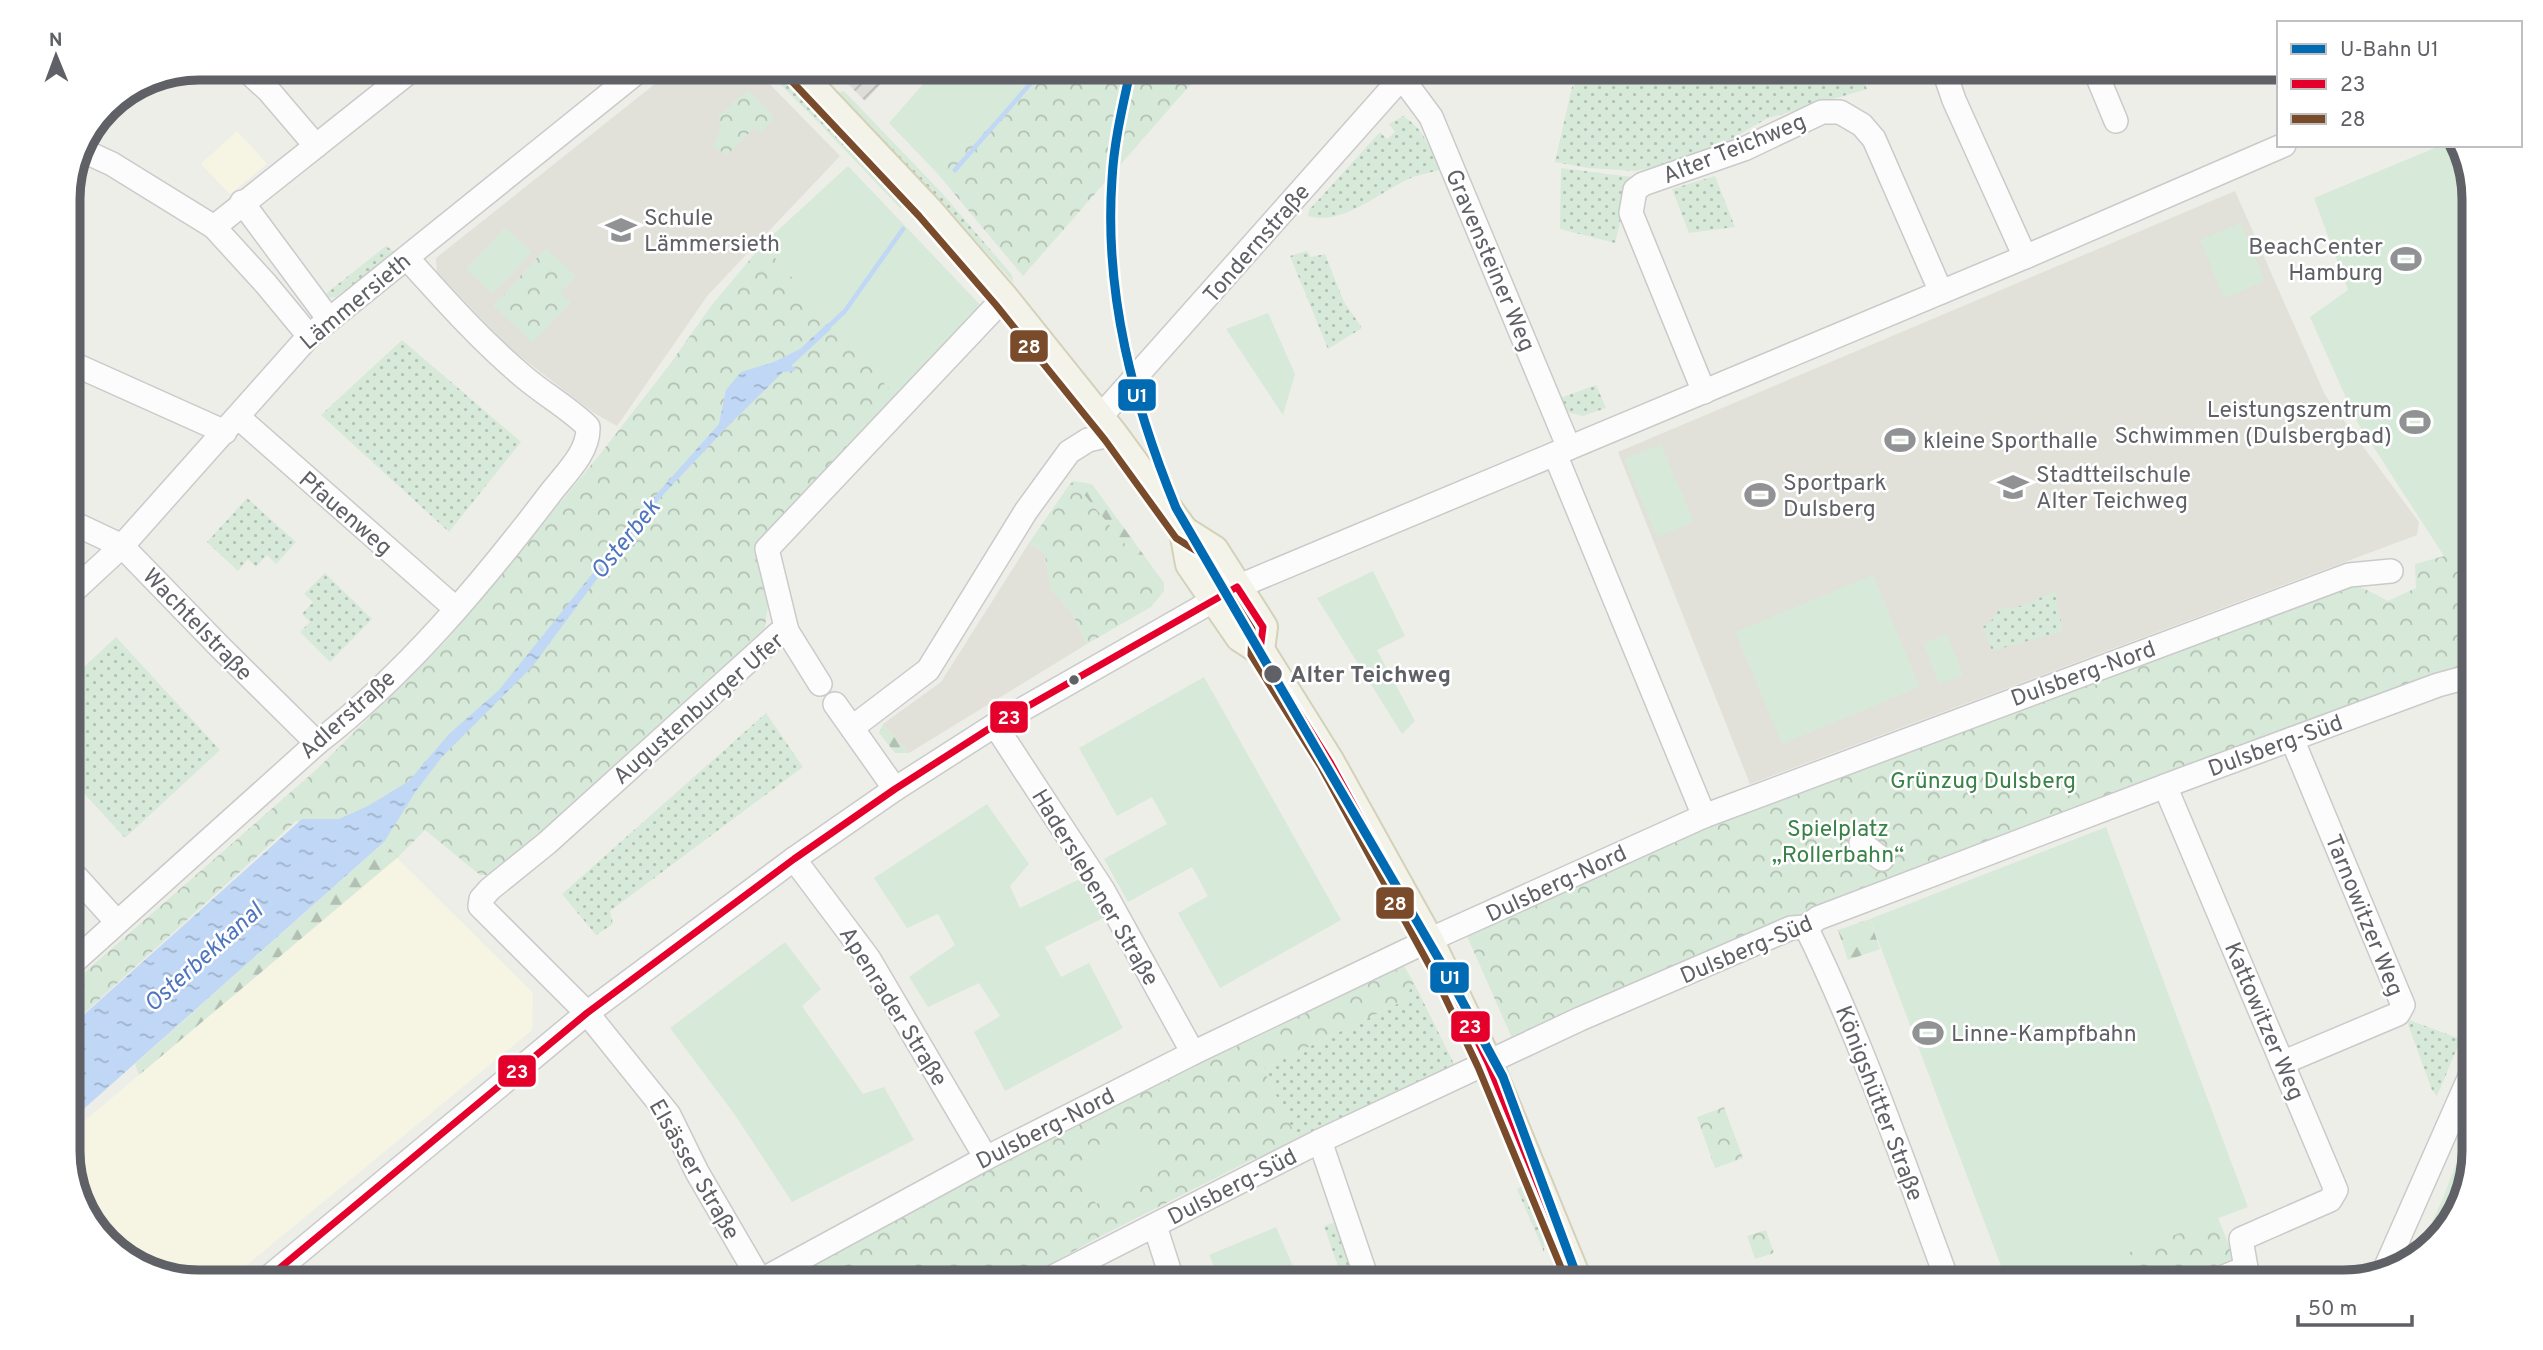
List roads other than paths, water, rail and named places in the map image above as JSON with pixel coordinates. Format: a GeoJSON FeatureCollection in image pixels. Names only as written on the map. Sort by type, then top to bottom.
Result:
{"type":"FeatureCollection","features":[{"type":"Feature","properties":{"kind":"main road"},"geometry":{"type":"LineString","coordinates":[[806,80],[891,169],[1004,298],[1107,426],[1184,531],[1214,550],[1226,593],[1263,627],[1260,650],[1330,762],[1429,940],[1488,1063],[1573,1270]]}},
{"type":"Feature","properties":{"kind":"street"},"geometry":{"type":"LineString","coordinates":[[257,80],[316,146]]}},
{"type":"Feature","properties":{"kind":"street"},"geometry":{"type":"LineString","coordinates":[[214,227],[242,202],[399,80]]}},
{"type":"Feature","properties":{"kind":"street","name":"Lämmersieth"},"geometry":{"type":"LineString","coordinates":[[81,584],[122,546],[328,318],[407,258],[627,80]]}},
{"type":"Feature","properties":{"kind":"street","name":"Tondernstraße"},"geometry":{"type":"LineString","coordinates":[[1107,426],[1400,80]]}},
{"type":"Feature","properties":{"kind":"street","name":"Gravensteiner Weg"},"geometry":{"type":"LineString","coordinates":[[1410,80],[1431,117],[1704,816]]}},
{"type":"Feature","properties":{"kind":"street"},"geometry":{"type":"LineString","coordinates":[[1947,80],[2025,257]]}},
{"type":"Feature","properties":{"kind":"street"},"geometry":{"type":"LineString","coordinates":[[2099,80],[2116,121]]}},
{"type":"Feature","properties":{"kind":"street","name":"Alter Teichweg"},"geometry":{"type":"LineString","coordinates":[[1704,391],[1631,213],[1635,190],[1643,184],[1744,149],[1822,112],[1840,112],[1862,125],[1874,139],[1941,292]]}},
{"type":"Feature","properties":{"kind":"street"},"geometry":{"type":"LineString","coordinates":[[277,1270],[587,1013],[794,859],[895,789],[995,725],[1226,593],[2025,257],[2279,147]]}},
{"type":"Feature","properties":{"kind":"street"},"geometry":{"type":"LineString","coordinates":[[90,154],[112,164],[214,227],[309,336]]}},
{"type":"Feature","properties":{"kind":"street"},"geometry":{"type":"LineString","coordinates":[[242,202],[328,318]]}},
{"type":"Feature","properties":{"kind":"street","name":"Adlerstraße"},"geometry":{"type":"LineString","coordinates":[[81,955],[317,743],[349,718],[514,542],[585,448],[588,431],[579,418],[524,378],[480,337],[407,258]]}},
{"type":"Feature","properties":{"kind":"street","name":"Augustenburger Ufer"},"geometry":{"type":"LineString","coordinates":[[485,898],[778,634],[788,631],[767,549],[1004,298]]}},
{"type":"Feature","properties":{"kind":"street","name":"Pfauenweg"},"geometry":{"type":"LineString","coordinates":[[81,367],[231,424],[455,608]]}},
{"type":"Feature","properties":{"kind":"street"},"geometry":{"type":"LineString","coordinates":[[853,727],[928,670],[1026,511],[1069,452],[1107,426]]}},
{"type":"Feature","properties":{"kind":"street","name":"Wachtelstraße"},"geometry":{"type":"LineString","coordinates":[[81,527],[122,546],[317,743]]}},
{"type":"Feature","properties":{"kind":"street","name":"Dulsberg-Nord"},"geometry":{"type":"LineString","coordinates":[[779,1270],[986,1158],[1193,1053],[1429,940],[1704,816],[2349,575],[2391,571]]}},
{"type":"Feature","properties":{"kind":"street"},"geometry":{"type":"LineString","coordinates":[[788,631],[820,684]]}},
{"type":"Feature","properties":{"kind":"street","name":"Dulsberg-Süd"},"geometry":{"type":"LineString","coordinates":[[1067,1270],[1320,1141],[1580,1019],[1791,928],[2165,786],[2462,679]]}},
{"type":"Feature","properties":{"kind":"street"},"geometry":{"type":"LineString","coordinates":[[835,704],[895,789]]}},
{"type":"Feature","properties":{"kind":"street","name":"Haderslebener Straße"},"geometry":{"type":"LineString","coordinates":[[995,725],[1103,890],[1193,1053]]}},
{"type":"Feature","properties":{"kind":"street","name":"Tarnowitzer Weg"},"geometry":{"type":"LineString","coordinates":[[2282,1063],[2398,1014],[2403,1005],[2292,739]]}},
{"type":"Feature","properties":{"kind":"street","name":"Kattowitzer Weg"},"geometry":{"type":"LineString","coordinates":[[2165,786],[2336,1190],[2330,1200],[2241,1239],[2247,1270]]}},
{"type":"Feature","properties":{"kind":"street"},"geometry":{"type":"LineString","coordinates":[[1861,843],[1882,859]]}},
{"type":"Feature","properties":{"kind":"street","name":"Apenrader Straße"},"geometry":{"type":"LineString","coordinates":[[794,859],[869,958],[986,1158]]}},
{"type":"Feature","properties":{"kind":"street"},"geometry":{"type":"LineString","coordinates":[[81,882],[117,922]]}},
{"type":"Feature","properties":{"kind":"street","name":"Elsässer Straße"},"geometry":{"type":"LineString","coordinates":[[485,898],[587,1013],[669,1115],[697,1172],[753,1270]]}},
{"type":"Feature","properties":{"kind":"street","name":"Königshütter Straße"},"geometry":{"type":"LineString","coordinates":[[1812,922],[1944,1270]]}},
{"type":"Feature","properties":{"kind":"street"},"geometry":{"type":"LineString","coordinates":[[2389,1260],[2462,1094]]}},
{"type":"Feature","properties":{"kind":"street"},"geometry":{"type":"LineString","coordinates":[[1320,1141],[1364,1270]]}},
{"type":"Feature","properties":{"kind":"street"},"geometry":{"type":"LineString","coordinates":[[1155,1226],[1169,1270]]}},
{"type":"Feature","properties":{"kind":"water"},"geometry":{"type":"Polygon","coordinates":[[[1668,80],[1693,80],[1682,83],[1668,80]]]}},
{"type":"Feature","properties":{"kind":"water","name":"Osterbekkanal"},"geometry":{"type":"Polygon","coordinates":[[[827,324],[831,329],[791,366],[795,367],[795,371],[783,372],[663,495],[622,545],[532,667],[441,758],[416,791],[384,842],[81,1111],[81,1017],[302,819],[339,819],[368,806],[409,781],[449,734],[499,690],[654,497],[719,424],[726,390],[741,372],[774,362],[800,349],[827,324]]]}},
{"type":"Feature","properties":{"kind":"waterway","name":"Osterbek"},"geometry":{"type":"LineString","coordinates":[[955,170],[1034,80]]}},
{"type":"Feature","properties":{"kind":"waterway","name":"Osterbek"},"geometry":{"type":"LineString","coordinates":[[827,328],[845,311],[903,229]]}},
{"type":"Feature","properties":{"kind":"metro line","name":"U1"},"geometry":{"type":"LineString","coordinates":[[1128,80],[1113,165],[1113,264],[1125,347],[1135,388],[1161,468],[1176,508],[1447,973],[1503,1077],[1575,1270]]}},
{"type":"Feature","properties":{"kind":"place","name":"Schule Lämmersieth"},"geometry":{"type":"Point","coordinates":[621,230]}},
{"type":"Feature","properties":{"kind":"place","name":"BeachCenter Hamburg"},"geometry":{"type":"Point","coordinates":[2406,259]}},
{"type":"Feature","properties":{"kind":"place","name":"Leistungszentrum Schwimmen (Dulsbergbad)"},"geometry":{"type":"Point","coordinates":[2415,422]}},
{"type":"Feature","properties":{"kind":"place","name":"kleine Sporthalle"},"geometry":{"type":"Point","coordinates":[1900,440]}},
{"type":"Feature","properties":{"kind":"place","name":"Stadtteilschule Alter Teichweg"},"geometry":{"type":"Point","coordinates":[2013,487]}},
{"type":"Feature","properties":{"kind":"place","name":"Sportpark Dulsberg"},"geometry":{"type":"Point","coordinates":[1760,495]}},
{"type":"Feature","properties":{"kind":"place","name":"Alter Teichweg"},"geometry":{"type":"Point","coordinates":[1273,674]}},
{"type":"Feature","properties":{"kind":"place","name":"Linne-Kampfbahn"},"geometry":{"type":"Point","coordinates":[1928,1033]}},
{"type":"Feature","properties":{"kind":"park label","name":"Grünzug Dulsberg"},"geometry":{"type":"Point","coordinates":[1983,780]}},
{"type":"Feature","properties":{"kind":"park label","name":"Spielplatz „Rollerbahn“"},"geometry":{"type":"Point","coordinates":[1838,841]}}]}
